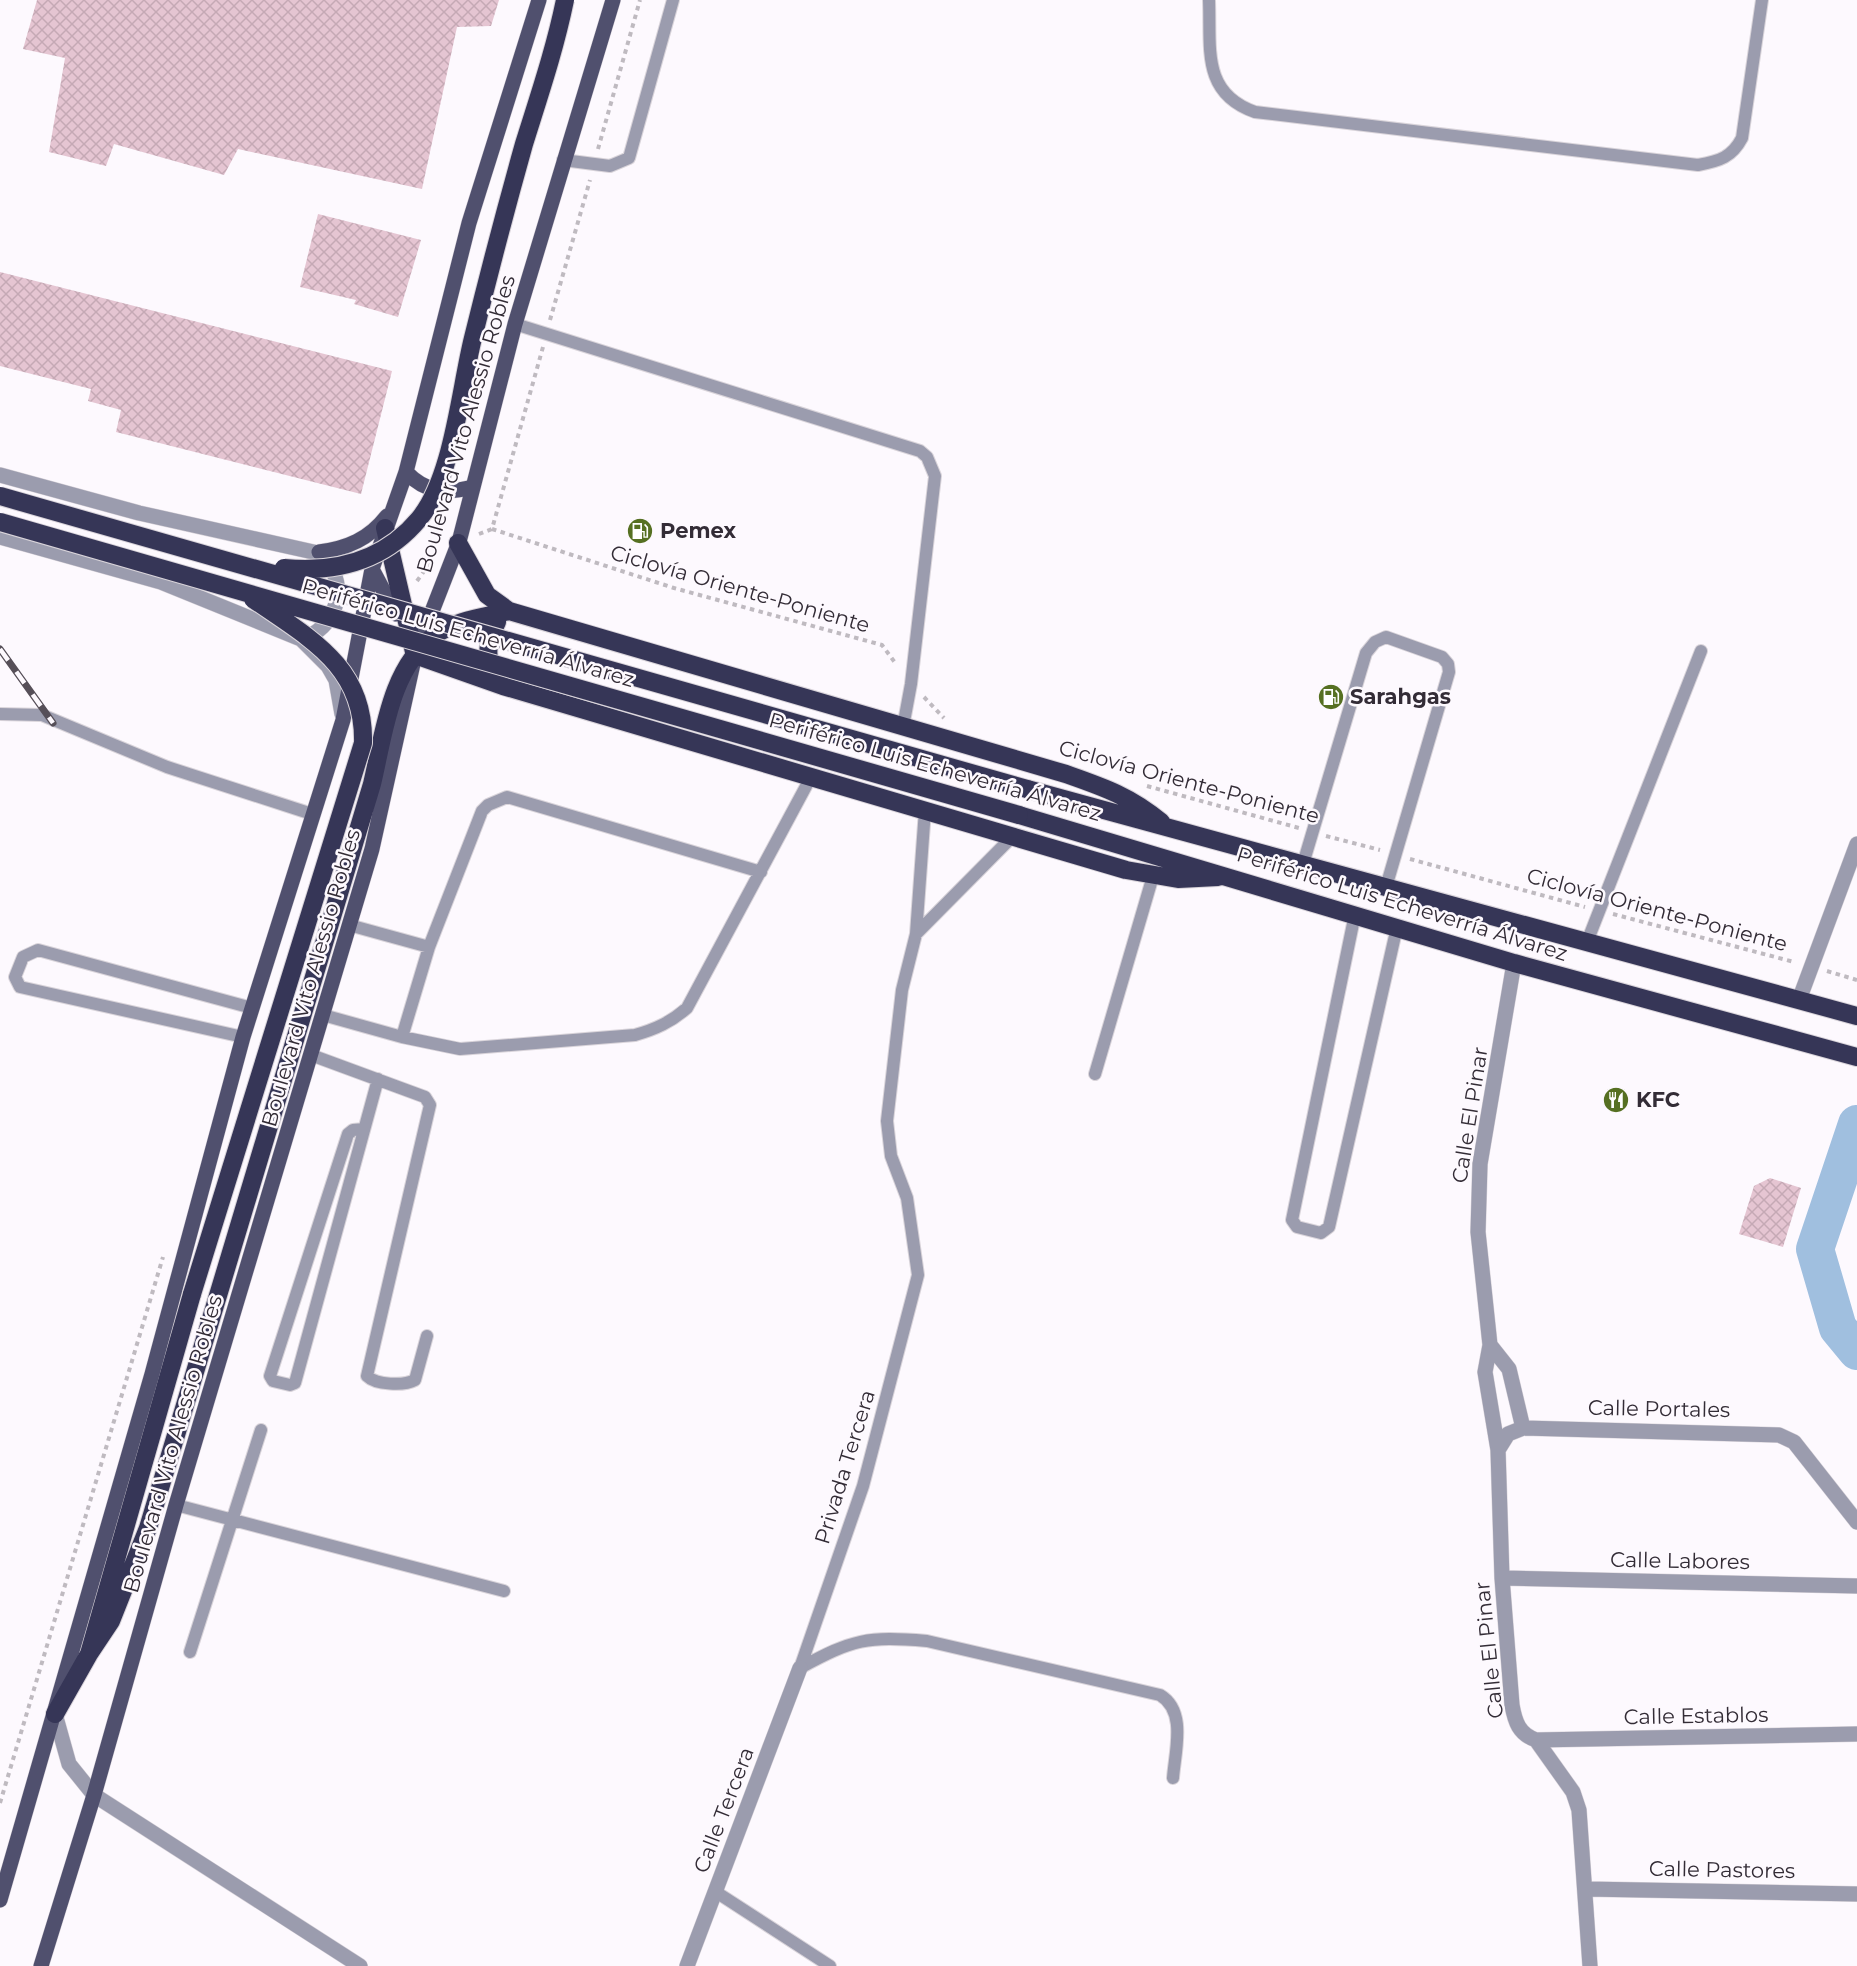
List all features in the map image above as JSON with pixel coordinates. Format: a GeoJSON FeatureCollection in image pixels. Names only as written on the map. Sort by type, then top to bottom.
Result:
{"type":"FeatureCollection","features":[{"type":"Feature","properties":{"kind":"highway"},"geometry":{"type":"LineString","coordinates":[[246,564],[301,569],[349,565],[378,555],[403,536],[434,497],[445,464],[473,339],[565,0]]}},
{"type":"Feature","properties":{"kind":"highway","name":"Periférico Luis Echeverría Álvarez"},"geometry":{"type":"LineString","coordinates":[[0,496],[246,564],[1027,789],[1849,1014]]}},
{"type":"Feature","properties":{"kind":"highway","name":"Periférico Luis Echeverría Álvarez"},"geometry":{"type":"LineString","coordinates":[[0,522],[237,588],[1229,876],[1514,963],[1829,1048],[1857,1058]]}},
{"type":"Feature","properties":{"kind":"highway"},"geometry":{"type":"LineString","coordinates":[[386,528],[415,655]]}},
{"type":"Feature","properties":{"kind":"highway"},"geometry":{"type":"LineString","coordinates":[[458,543],[487,595],[509,611],[1118,792],[1142,806],[1167,827]]}},
{"type":"Feature","properties":{"kind":"highway"},"geometry":{"type":"LineString","coordinates":[[89,1654],[192,1294],[363,743],[362,715],[351,682],[338,664],[325,650],[237,588]]}},
{"type":"Feature","properties":{"kind":"highway"},"geometry":{"type":"LineString","coordinates":[[56,1714],[89,1654],[111,1621],[148,1528],[372,784],[391,704],[400,680],[415,655],[435,635],[459,623],[509,611]]}},
{"type":"Feature","properties":{"kind":"highway"},"geometry":{"type":"LineString","coordinates":[[503,686],[492,672],[488,656],[489,638],[496,622],[509,611]]}},
{"type":"Feature","properties":{"kind":"highway"},"geometry":{"type":"LineString","coordinates":[[415,655],[503,686],[1153,876],[1186,879],[1229,876]]}},
{"type":"Feature","properties":{"kind":"main road","name":"Boulevard Vito Alessio Robles"},"geometry":{"type":"LineString","coordinates":[[0,1900],[56,1714],[149,1386],[243,1037],[343,720],[372,568],[406,471],[469,223],[539,0]]}},
{"type":"Feature","properties":{"kind":"main road","name":"Boulevard Vito Alessio Robles"},"geometry":{"type":"LineString","coordinates":[[40,1966],[94,1795],[176,1505],[372,849],[415,655],[458,543],[515,324],[613,0]]}},
{"type":"Feature","properties":{"kind":"main road"},"geometry":{"type":"LineString","coordinates":[[406,471],[425,487],[441,492],[452,493],[473,487]]}},
{"type":"Feature","properties":{"kind":"main road"},"geometry":{"type":"LineString","coordinates":[[319,552],[340,549],[362,539],[378,527],[394,506]]}},
{"type":"Feature","properties":{"kind":"main road"},"geometry":{"type":"LineString","coordinates":[[372,568],[385,590],[415,655]]}},
{"type":"Feature","properties":{"kind":"street","name":"Periférico Luis Echeverría Álvarez"},"geometry":{"type":"LineString","coordinates":[[0,475],[139,513],[354,560],[372,568]]}},
{"type":"Feature","properties":{"kind":"street"},"geometry":{"type":"LineString","coordinates":[[0,537],[161,582],[301,639],[328,666],[336,680],[343,720]]}},
{"type":"Feature","properties":{"kind":"street"},"geometry":{"type":"LineString","coordinates":[[301,639],[314,636],[326,625],[334,610],[338,595],[336,579],[330,564],[319,552]]}},
{"type":"Feature","properties":{"kind":"street"},"geometry":{"type":"LineString","coordinates":[[1799,1000],[1857,844]]}},
{"type":"Feature","properties":{"kind":"street","name":"Calle El Pinar"},"geometry":{"type":"LineString","coordinates":[[1514,963],[1480,1164],[1478,1232],[1490,1345],[1485,1372],[1498,1450],[1502,1578],[1515,1723],[1527,1737],[1536,1740],[1573,1792],[1580,1810],[1590,1966]]}},
{"type":"Feature","properties":{"kind":"street"},"geometry":{"type":"LineString","coordinates":[[1490,1345],[1509,1369],[1523,1428],[1508,1434],[1498,1450]]}},
{"type":"Feature","properties":{"kind":"street","name":"Calle Portales"},"geometry":{"type":"LineString","coordinates":[[1523,1428],[1753,1432],[1779,1435],[1794,1442],[1857,1522]]}},
{"type":"Feature","properties":{"kind":"street","name":"Calle Labores"},"geometry":{"type":"LineString","coordinates":[[1502,1578],[1857,1586]]}},
{"type":"Feature","properties":{"kind":"street","name":"Calle Tercera"},"geometry":{"type":"LineString","coordinates":[[687,1966],[800,1668]]}},
{"type":"Feature","properties":{"kind":"street"},"geometry":{"type":"LineString","coordinates":[[56,1714],[69,1764],[94,1795],[360,1966]]}},
{"type":"Feature","properties":{"kind":"street","name":"Calle Establos"},"geometry":{"type":"LineString","coordinates":[[1536,1740],[1857,1734]]}},
{"type":"Feature","properties":{"kind":"street","name":"Calle Pastores"},"geometry":{"type":"LineString","coordinates":[[1586,1889],[1857,1894]]}},
{"type":"Feature","properties":{"kind":"lane"},"geometry":{"type":"LineString","coordinates":[[563,160],[594,165],[618,165],[628,158],[673,0]]}},
{"type":"Feature","properties":{"kind":"lane"},"geometry":{"type":"LineString","coordinates":[[1209,0],[1213,70],[1222,92],[1235,105],[1255,112],[1698,165],[1719,161],[1734,152],[1742,138],[1762,0]]}},
{"type":"Feature","properties":{"kind":"lane"},"geometry":{"type":"LineString","coordinates":[[515,324],[920,451],[927,457],[935,476],[911,684],[903,727]]}},
{"type":"Feature","properties":{"kind":"lane"},"geometry":{"type":"LineString","coordinates":[[1303,864],[1366,653],[1375,642],[1386,637],[1442,657],[1448,664],[1449,672],[1386,887]]}},
{"type":"Feature","properties":{"kind":"lane"},"geometry":{"type":"LineString","coordinates":[[1587,942],[1701,651]]}},
{"type":"Feature","properties":{"kind":"lane"},"geometry":{"type":"LineString","coordinates":[[0,714],[42,715],[166,766],[312,814]]}},
{"type":"Feature","properties":{"kind":"lane"},"geometry":{"type":"LineString","coordinates":[[323,1015],[442,1046],[482,1048],[635,1035],[654,1030],[672,1021],[687,1008],[812,777]]}},
{"type":"Feature","properties":{"kind":"lane"},"geometry":{"type":"LineString","coordinates":[[402,1037],[429,947],[482,811],[488,805],[507,797],[761,872]]}},
{"type":"Feature","properties":{"kind":"lane"},"geometry":{"type":"LineString","coordinates":[[916,934],[925,810]]}},
{"type":"Feature","properties":{"kind":"lane"},"geometry":{"type":"LineString","coordinates":[[916,934],[1013,836]]}},
{"type":"Feature","properties":{"kind":"lane"},"geometry":{"type":"LineString","coordinates":[[1095,1074],[1153,876]]}},
{"type":"Feature","properties":{"kind":"lane"},"geometry":{"type":"LineString","coordinates":[[1355,914],[1292,1220],[1297,1227],[1321,1233],[1329,1227],[1397,927]]}},
{"type":"Feature","properties":{"kind":"lane"},"geometry":{"type":"LineString","coordinates":[[349,925],[429,947]]}},
{"type":"Feature","properties":{"kind":"lane","name":"Privada Tercera"},"geometry":{"type":"LineString","coordinates":[[800,1668],[863,1486],[918,1275],[907,1198],[891,1156],[887,1121],[902,990],[916,934]]}},
{"type":"Feature","properties":{"kind":"lane"},"geometry":{"type":"LineString","coordinates":[[243,1037],[20,987],[15,977],[23,957],[38,950],[252,1008]]}},
{"type":"Feature","properties":{"kind":"lane"},"geometry":{"type":"LineString","coordinates":[[311,1055],[425,1097],[431,1110],[367,1376],[372,1380],[407,1384],[416,1380],[427,1336]]}},
{"type":"Feature","properties":{"kind":"lane"},"geometry":{"type":"LineString","coordinates":[[364,1129],[353,1130],[348,1134],[270,1376],[273,1381],[290,1385],[295,1383],[378,1079]]}},
{"type":"Feature","properties":{"kind":"lane"},"geometry":{"type":"LineString","coordinates":[[190,1652],[261,1430]]}},
{"type":"Feature","properties":{"kind":"lane"},"geometry":{"type":"LineString","coordinates":[[176,1505],[504,1591]]}},
{"type":"Feature","properties":{"kind":"lane"},"geometry":{"type":"LineString","coordinates":[[800,1668],[842,1646],[867,1639],[891,1638],[927,1641],[1160,1695],[1170,1701],[1175,1710],[1177,1731],[1173,1778]]}},
{"type":"Feature","properties":{"kind":"lane"},"geometry":{"type":"LineString","coordinates":[[716,1892],[830,1966]]}},
{"type":"Feature","properties":{"kind":"path","name":"Ciclovía Oriente-Poniente"},"geometry":{"type":"LineString","coordinates":[[640,0],[492,529],[674,588],[882,645],[911,684],[952,727]]}},
{"type":"Feature","properties":{"kind":"path","name":"Ciclovía Oriente-Poniente"},"geometry":{"type":"LineString","coordinates":[[1142,785],[1857,980]]}},
{"type":"Feature","properties":{"kind":"building"},"geometry":{"type":"Polygon","coordinates":[[[37,0],[499,0],[491,26],[457,27],[422,189],[238,149],[224,175],[114,144],[106,166],[49,152],[65,58],[23,49],[37,0]]]}},
{"type":"Feature","properties":{"kind":"building"},"geometry":{"type":"Polygon","coordinates":[[[318,214],[421,240],[398,317],[354,304],[356,300],[300,287],[318,214]]]}},
{"type":"Feature","properties":{"kind":"building"},"geometry":{"type":"Polygon","coordinates":[[[0,272],[392,371],[361,494],[116,432],[121,410],[88,401],[91,389],[0,366],[0,272]]]}},
{"type":"Feature","properties":{"kind":"building"},"geometry":{"type":"Polygon","coordinates":[[[1770,1178],[1801,1188],[1783,1247],[1739,1234],[1754,1186],[1770,1178]]]}},
{"type":"Feature","properties":{"kind":"waterway"},"geometry":{"type":"LineString","coordinates":[[1857,1124],[1815,1249],[1838,1328],[1857,1351]]}},
{"type":"Feature","properties":{"kind":"railway"},"geometry":{"type":"LineString","coordinates":[[0,649],[53,723]]}},
{"type":"Feature","properties":{"kind":"place","name":"Pemex"},"geometry":{"type":"Point","coordinates":[640,531]}},
{"type":"Feature","properties":{"kind":"place","name":"Sarahgas"},"geometry":{"type":"Point","coordinates":[1331,697]}},
{"type":"Feature","properties":{"kind":"place","name":"KFC"},"geometry":{"type":"Point","coordinates":[1616,1100]}}]}
